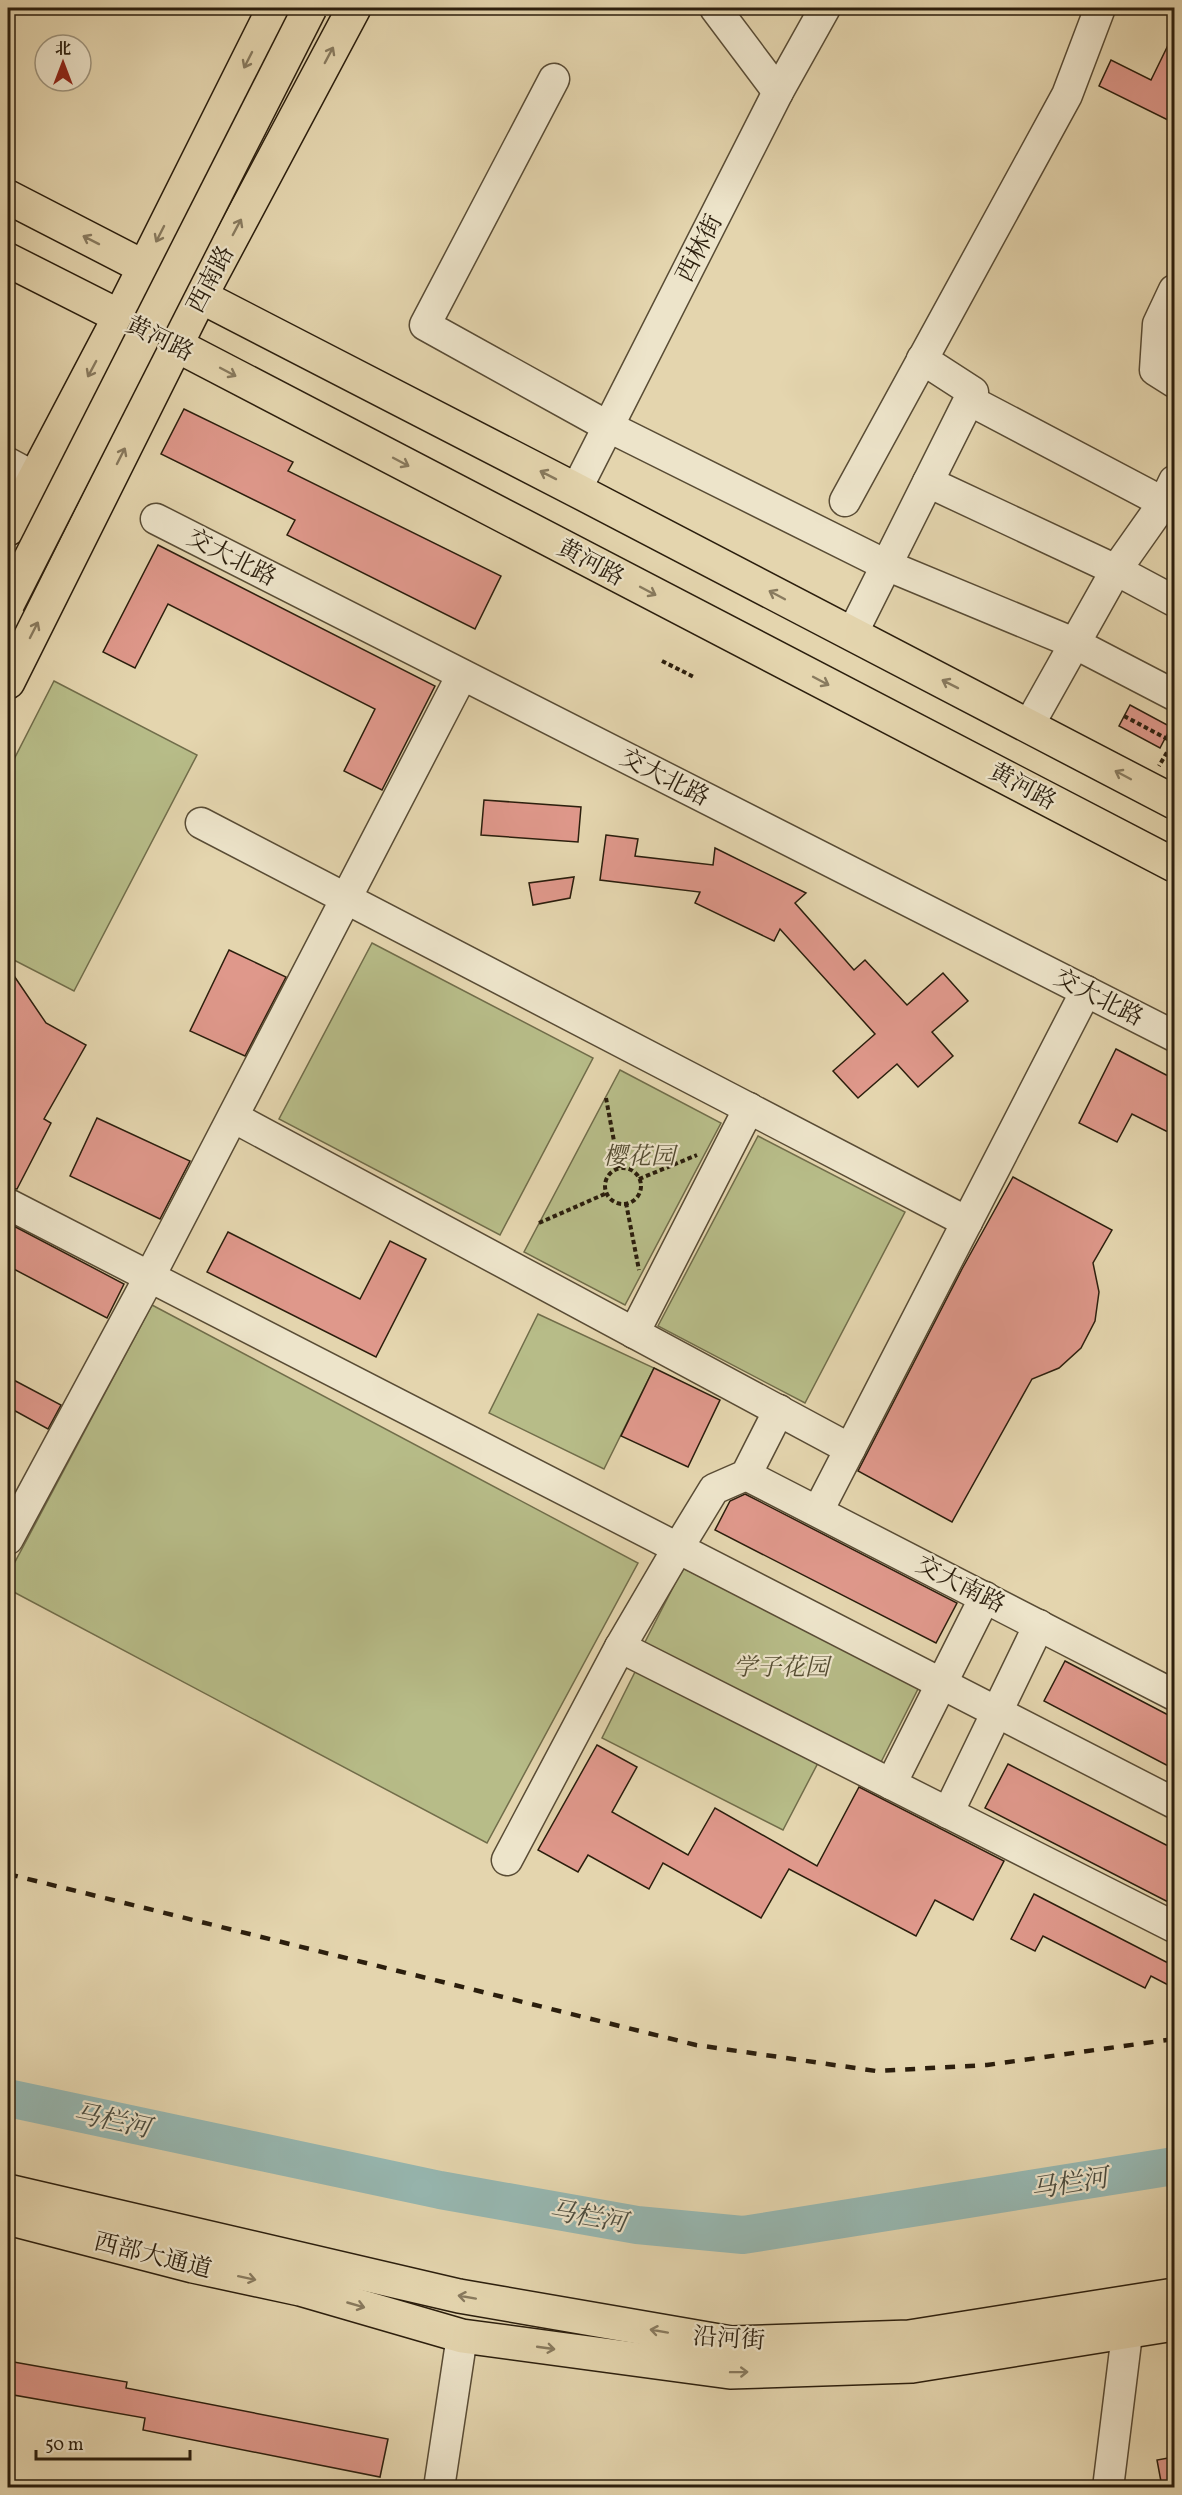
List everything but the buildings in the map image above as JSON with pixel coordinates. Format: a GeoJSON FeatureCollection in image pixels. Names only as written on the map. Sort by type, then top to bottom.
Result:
{"type":"FeatureCollection","features":[{"type":"Feature","properties":{"kind":"main road"},"geometry":{"type":"LineString","coordinates":[[8,529],[21,470],[119,318],[274,8]]}},
{"type":"Feature","properties":{"kind":"main road","name":"西南路"},"geometry":{"type":"LineString","coordinates":[[8,603],[310,8]]}},
{"type":"Feature","properties":{"kind":"main road","name":"西南路"},"geometry":{"type":"LineString","coordinates":[[8,682],[200,297],[354,8]]}},
{"type":"Feature","properties":{"kind":"main road"},"geometry":{"type":"LineString","coordinates":[[8,197],[1174,802]]}},
{"type":"Feature","properties":{"kind":"main road","name":"黄河路"},"geometry":{"type":"LineString","coordinates":[[8,260],[176,345],[1174,865]]}},
{"type":"Feature","properties":{"kind":"main road"},"geometry":{"type":"LineString","coordinates":[[8,2178],[165,2228]]}},
{"type":"Feature","properties":{"kind":"main road","name":"西部大通道"},"geometry":{"type":"LineString","coordinates":[[8,2191],[288,2256]]}},
{"type":"Feature","properties":{"kind":"main road","name":"西部大通道"},"geometry":{"type":"LineString","coordinates":[[8,2218],[192,2266],[300,2289]]}},
{"type":"Feature","properties":{"kind":"main road"},"geometry":{"type":"LineString","coordinates":[[8,2226],[192,2266]]}},
{"type":"Feature","properties":{"kind":"main road","name":"沿河街"},"geometry":{"type":"LineString","coordinates":[[288,2256],[459,2296],[731,2343],[909,2337],[1174,2295]]}},
{"type":"Feature","properties":{"kind":"main road"},"geometry":{"type":"LineString","coordinates":[[731,2343],[942,2314],[1174,2273]]}},
{"type":"Feature","properties":{"kind":"main road","name":"沿河街"},"geometry":{"type":"LineString","coordinates":[[300,2289],[462,2336],[730,2372],[912,2366],[1174,2324]]}},
{"type":"Feature","properties":{"kind":"main road"},"geometry":{"type":"LineString","coordinates":[[946,2360],[1045,2353],[1174,2336]]}},
{"type":"Feature","properties":{"kind":"street"},"geometry":{"type":"LineString","coordinates":[[715,8],[778,92]]}},
{"type":"Feature","properties":{"kind":"street","name":"西林街"},"geometry":{"type":"LineString","coordinates":[[576,490],[778,92],[825,8]]}},
{"type":"Feature","properties":{"kind":"street"},"geometry":{"type":"LineString","coordinates":[[844,501],[1067,95],[1100,8]]}},
{"type":"Feature","properties":{"kind":"street"},"geometry":{"type":"LineString","coordinates":[[554,79],[425,325],[609,427],[886,565],[1074,642],[1174,695]]}},
{"type":"Feature","properties":{"kind":"street"},"geometry":{"type":"LineString","coordinates":[[1174,290],[1158,324],[1155,370],[1174,382]]}},
{"type":"Feature","properties":{"kind":"street"},"geometry":{"type":"LineString","coordinates":[[852,634],[973,392],[922,359]]}},
{"type":"Feature","properties":{"kind":"street"},"geometry":{"type":"LineString","coordinates":[[969,400],[1171,497],[1116,570],[1029,725]]}},
{"type":"Feature","properties":{"kind":"street"},"geometry":{"type":"LineString","coordinates":[[928,482],[1116,570],[1174,601]]}},
{"type":"Feature","properties":{"kind":"street","name":"交大北路"},"geometry":{"type":"LineString","coordinates":[[156,519],[1174,1036]]}},
{"type":"Feature","properties":{"kind":"street"},"geometry":{"type":"LineString","coordinates":[[8,1539],[150,1276],[462,675]]}},
{"type":"Feature","properties":{"kind":"street"},"geometry":{"type":"LineString","coordinates":[[201,823],[967,1222]]}},
{"type":"Feature","properties":{"kind":"street"},"geometry":{"type":"LineString","coordinates":[[818,1510],[1086,991]]}},
{"type":"Feature","properties":{"kind":"street"},"geometry":{"type":"LineString","coordinates":[[634,1333],[748,1108]]}},
{"type":"Feature","properties":{"kind":"street"},"geometry":{"type":"LineString","coordinates":[[232,1117],[850,1449]]}},
{"type":"Feature","properties":{"kind":"street"},"geometry":{"type":"LineString","coordinates":[[10,1204],[1174,1803]]}},
{"type":"Feature","properties":{"kind":"street"},"geometry":{"type":"LineString","coordinates":[[507,1860],[620,1647],[678,1548],[714,1489],[746,1475],[779,1410]]}},
{"type":"Feature","properties":{"kind":"street","name":"交大南路"},"geometry":{"type":"LineString","coordinates":[[746,1475],[1174,1695]]}},
{"type":"Feature","properties":{"kind":"street"},"geometry":{"type":"LineString","coordinates":[[891,1784],[985,1597]]}},
{"type":"Feature","properties":{"kind":"street"},"geometry":{"type":"LineString","coordinates":[[948,1813],[1039,1625]]}},
{"type":"Feature","properties":{"kind":"street"},"geometry":{"type":"LineString","coordinates":[[620,1647],[1174,1927]]}},
{"type":"Feature","properties":{"kind":"street"},"geometry":{"type":"LineString","coordinates":[[439,2487],[462,2336]]}},
{"type":"Feature","properties":{"kind":"street"},"geometry":{"type":"LineString","coordinates":[[1108,2487],[1126,2342]]}},
{"type":"Feature","properties":{"kind":"path"},"geometry":{"type":"LineString","coordinates":[[662,661],[694,677]]}},
{"type":"Feature","properties":{"kind":"path"},"geometry":{"type":"LineString","coordinates":[[1124,716],[1166,738]]}},
{"type":"Feature","properties":{"kind":"path"},"geometry":{"type":"LineString","coordinates":[[606,1098],[619,1168]]}},
{"type":"Feature","properties":{"kind":"path"},"geometry":{"type":"LineString","coordinates":[[639,1179],[706,1151]]}},
{"type":"Feature","properties":{"kind":"path"},"geometry":{"type":"LineString","coordinates":[[619,1168],[629,1169],[639,1179],[639,1194],[631,1202],[614,1202],[607,1193],[605,1184],[608,1176],[619,1168]]}},
{"type":"Feature","properties":{"kind":"path"},"geometry":{"type":"LineString","coordinates":[[539,1223],[607,1193]]}},
{"type":"Feature","properties":{"kind":"path"},"geometry":{"type":"LineString","coordinates":[[626,1203],[640,1276]]}},
{"type":"Feature","properties":{"kind":"green space"},"geometry":{"type":"Polygon","coordinates":[[[54,681],[197,755],[74,991],[8,957],[8,771],[54,681]]]}},
{"type":"Feature","properties":{"kind":"green space"},"geometry":{"type":"Polygon","coordinates":[[[372,943],[593,1058],[500,1235],[279,1119],[372,943]]]}},
{"type":"Feature","properties":{"kind":"green space","name":"樱花园"},"geometry":{"type":"Polygon","coordinates":[[[620,1070],[721,1123],[625,1305],[524,1252],[620,1070]]]}},
{"type":"Feature","properties":{"kind":"green space"},"geometry":{"type":"Polygon","coordinates":[[[758,1136],[905,1212],[805,1403],[658,1326],[758,1136]]]}},
{"type":"Feature","properties":{"kind":"green space"},"geometry":{"type":"Polygon","coordinates":[[[152,1305],[638,1563],[487,1843],[8,1589],[8,1575],[152,1305]]]}},
{"type":"Feature","properties":{"kind":"green space"},"geometry":{"type":"Polygon","coordinates":[[[538,1314],[654,1368],[604,1469],[489,1413],[538,1314]]]}},
{"type":"Feature","properties":{"kind":"green space","name":"学子花园"},"geometry":{"type":"Polygon","coordinates":[[[683,1568],[919,1687],[879,1766],[643,1646],[683,1568]]]}},
{"type":"Feature","properties":{"kind":"green space"},"geometry":{"type":"Polygon","coordinates":[[[637,1668],[819,1761],[783,1830],[602,1738],[637,1668]]]}},
{"type":"Feature","properties":{"kind":"waterway","name":"马栏河"},"geometry":{"type":"LineString","coordinates":[[8,2098],[440,2190],[637,2225],[743,2235],[1174,2166]]}},
{"type":"Feature","properties":{"kind":"railway"},"geometry":{"type":"LineString","coordinates":[[8,1874],[696,2045],[876,2071],[987,2065],[1174,2039]]}}]}
